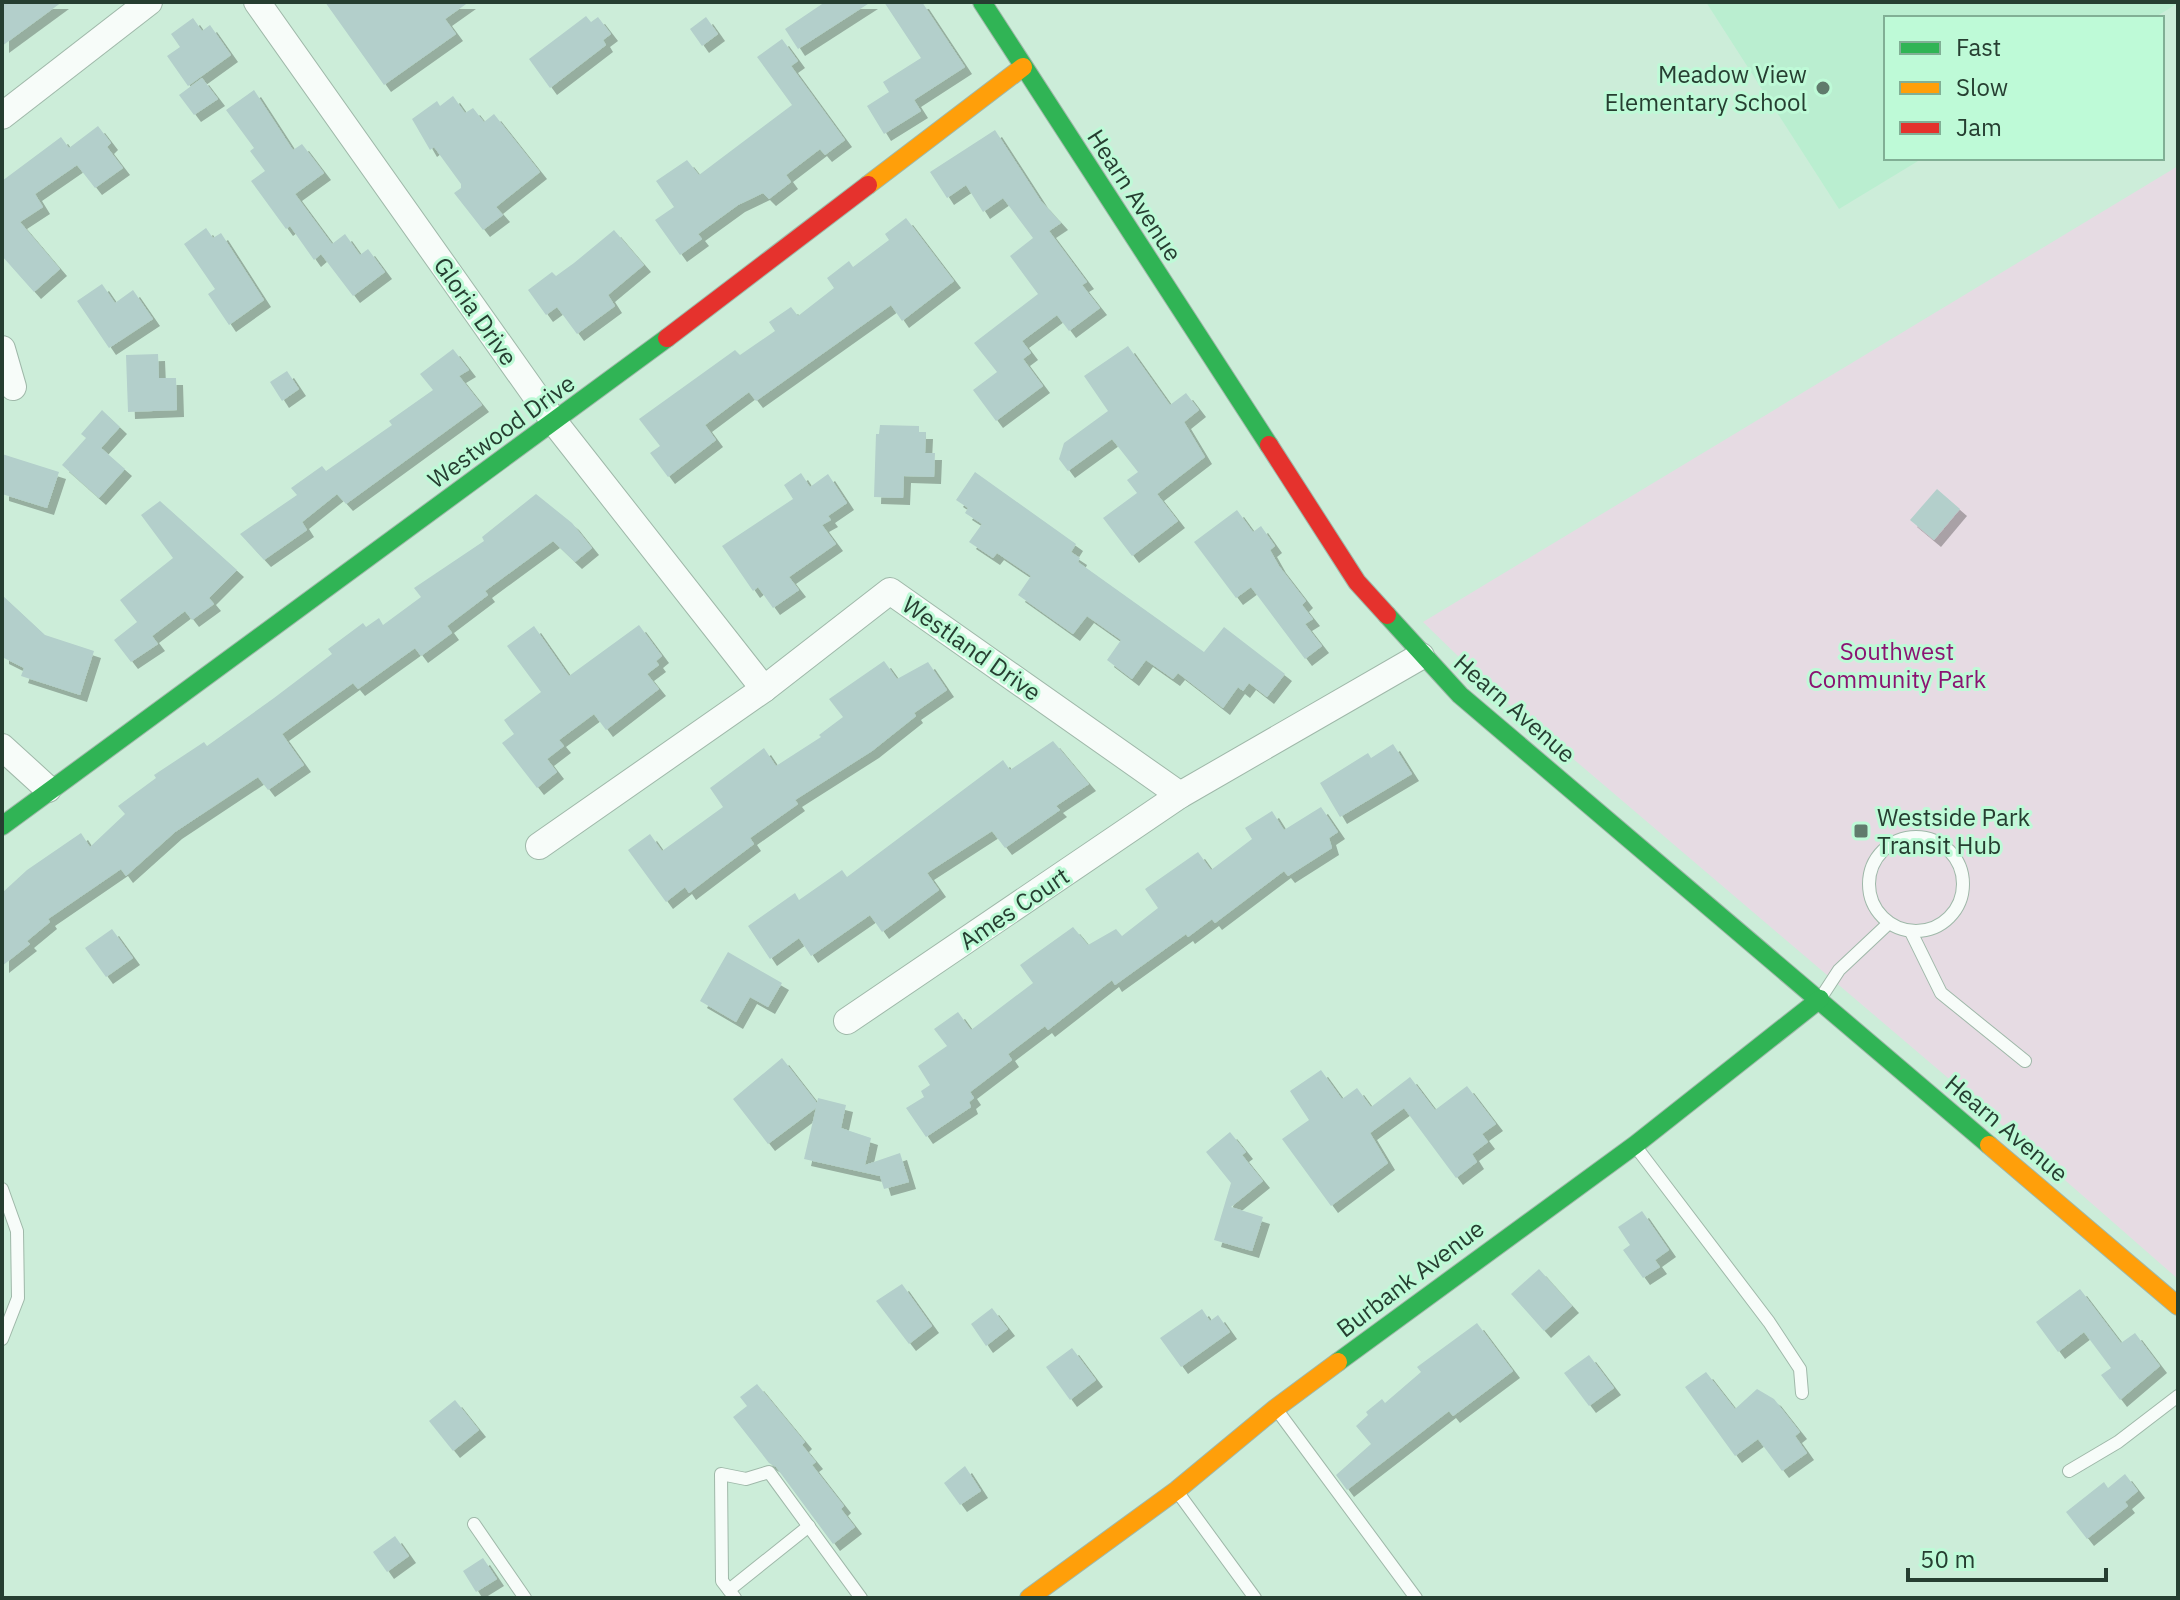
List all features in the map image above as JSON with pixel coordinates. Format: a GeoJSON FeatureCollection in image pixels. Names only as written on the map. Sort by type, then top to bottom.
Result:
{"type":"FeatureCollection","features":[{"type":"Feature","properties":{"kind":"street"},"geometry":{"type":"LineString","coordinates":[[2,116],[149,2]]}},
{"type":"Feature","properties":{"kind":"street","name":"Gloria Drive"},"geometry":{"type":"LineString","coordinates":[[257,2],[555,423],[764,689]]}},
{"type":"Feature","properties":{"kind":"street","name":"Hearn Avenue"},"geometry":{"type":"LineString","coordinates":[[982,2],[1357,582],[1421,656],[1471,704],[2178,1306]]}},
{"type":"Feature","properties":{"kind":"street","name":"Westwood Drive"},"geometry":{"type":"LineString","coordinates":[[2,826],[48,789],[555,423],[1023,67]]}},
{"type":"Feature","properties":{"kind":"street"},"geometry":{"type":"LineString","coordinates":[[2,349],[13,387]]}},
{"type":"Feature","properties":{"kind":"street","name":"Westland Drive"},"geometry":{"type":"LineString","coordinates":[[539,846],[764,689],[890,591],[1180,795]]}},
{"type":"Feature","properties":{"kind":"street"},"geometry":{"type":"LineString","coordinates":[[1180,795],[1421,656]]}},
{"type":"Feature","properties":{"kind":"street"},"geometry":{"type":"LineString","coordinates":[[2,747],[48,789]]}},
{"type":"Feature","properties":{"kind":"street","name":"Ames Court"},"geometry":{"type":"LineString","coordinates":[[847,1021],[1180,795]]}},
{"type":"Feature","properties":{"kind":"street","name":"Burbank Avenue"},"geometry":{"type":"LineString","coordinates":[[1029,1598],[1177,1490],[1276,1408],[1635,1145],[1820,999]]}},
{"type":"Feature","properties":{"kind":"lane"},"geometry":{"type":"LineString","coordinates":[[1928,837],[1954,854],[1964,885],[1953,914],[1942,925],[1911,932],[1889,923],[1873,905],[1870,893],[1869,877],[1874,862],[1897,840],[1928,837]]}},
{"type":"Feature","properties":{"kind":"lane"},"geometry":{"type":"LineString","coordinates":[[1820,999],[1839,970],[1889,923]]}},
{"type":"Feature","properties":{"kind":"lane"},"geometry":{"type":"LineString","coordinates":[[1911,932],[1941,993],[2025,1061]]}},
{"type":"Feature","properties":{"kind":"lane"},"geometry":{"type":"LineString","coordinates":[[1635,1145],[1769,1322],[1800,1369],[1802,1393]]}},
{"type":"Feature","properties":{"kind":"lane"},"geometry":{"type":"LineString","coordinates":[[2,1189],[17,1231],[18,1298],[2,1339]]}},
{"type":"Feature","properties":{"kind":"lane"},"geometry":{"type":"LineString","coordinates":[[2069,1471],[2118,1442],[2178,1396]]}},
{"type":"Feature","properties":{"kind":"lane"},"geometry":{"type":"LineString","coordinates":[[1276,1408],[1416,1598]]}},
{"type":"Feature","properties":{"kind":"lane"},"geometry":{"type":"LineString","coordinates":[[809,1526],[732,1594],[722,1581],[721,1474],[746,1479],[769,1472],[809,1526],[861,1598]]}},
{"type":"Feature","properties":{"kind":"lane"},"geometry":{"type":"LineString","coordinates":[[1177,1490],[1255,1598]]}},
{"type":"Feature","properties":{"kind":"lane"},"geometry":{"type":"LineString","coordinates":[[474,1524],[525,1598]]}},
{"type":"Feature","properties":{"kind":"shaded area","name":"Meadow View Elementary School"},"geometry":{"type":"Polygon","coordinates":[[[1706,2],[2178,2],[2157,16],[1884,16],[1884,160],[1920,160],[1839,209],[1706,2]]]}},
{"type":"Feature","properties":{"kind":"green space","name":"Southwest Community Park"},"geometry":{"type":"Polygon","coordinates":[[[2178,166],[2178,1279],[1961,1089],[1497,694],[1423,622],[2178,166]]]}},
{"type":"Feature","properties":{"kind":"building"},"geometry":{"type":"Polygon","coordinates":[[[2,2],[62,2],[2,46],[2,2]]]}},
{"type":"Feature","properties":{"kind":"building"},"geometry":{"type":"Polygon","coordinates":[[[325,2],[469,2],[445,19],[456,34],[384,85],[325,2]]]}},
{"type":"Feature","properties":{"kind":"building"},"geometry":{"type":"Polygon","coordinates":[[[825,2],[871,2],[798,49],[785,29],[825,2]]]}},
{"type":"Feature","properties":{"kind":"building"},"geometry":{"type":"Polygon","coordinates":[[[884,2],[922,2],[965,67],[914,100],[921,111],[884,134],[867,106],[889,92],[883,82],[921,58],[884,2]]]}},
{"type":"Feature","properties":{"kind":"building"},"geometry":{"type":"Polygon","coordinates":[[[586,16],[591,22],[598,17],[611,34],[603,40],[606,45],[550,88],[529,59],[586,16]]]}},
{"type":"Feature","properties":{"kind":"building"},"geometry":{"type":"Polygon","coordinates":[[[706,17],[718,34],[702,46],[690,29],[706,17]]]}},
{"type":"Feature","properties":{"kind":"building"},"geometry":{"type":"Polygon","coordinates":[[[193,18],[202,31],[210,25],[231,55],[188,86],[167,56],[180,47],[171,34],[193,18]]]}},
{"type":"Feature","properties":{"kind":"building"},"geometry":{"type":"Polygon","coordinates":[[[782,39],[798,61],[791,66],[845,140],[825,155],[820,149],[786,175],[791,182],[769,199],[763,193],[738,205],[698,234],[702,239],[680,255],[655,220],[674,207],[656,181],[687,160],[699,175],[792,105],[757,57],[782,39]]]}},
{"type":"Feature","properties":{"kind":"building"},"geometry":{"type":"Polygon","coordinates":[[[202,78],[218,99],[194,115],[179,95],[202,78]]]}},
{"type":"Feature","properties":{"kind":"building"},"geometry":{"type":"Polygon","coordinates":[[[254,90],[293,150],[302,144],[324,173],[295,194],[332,244],[345,234],[360,255],[368,249],[385,272],[353,296],[321,254],[314,260],[290,226],[286,229],[251,181],[265,171],[250,151],[254,148],[226,110],[254,90]]]}},
{"type":"Feature","properties":{"kind":"building"},"geometry":{"type":"Polygon","coordinates":[[[453,96],[465,113],[473,108],[484,122],[494,114],[540,172],[496,207],[503,215],[483,230],[454,193],[461,188],[461,184],[434,147],[430,150],[412,119],[437,101],[440,106],[453,96]]]}},
{"type":"Feature","properties":{"kind":"building"},"geometry":{"type":"Polygon","coordinates":[[[98,126],[111,143],[107,147],[123,168],[95,188],[77,165],[35,194],[43,207],[20,222],[60,269],[34,292],[2,256],[2,181],[61,137],[69,148],[98,126]]]}},
{"type":"Feature","properties":{"kind":"building"},"geometry":{"type":"Polygon","coordinates":[[[995,130],[1041,201],[1061,223],[1049,231],[1087,282],[1082,285],[1100,308],[1069,331],[1057,315],[1022,341],[1031,353],[1023,359],[1043,386],[996,421],[973,390],[997,372],[974,343],[1038,294],[1010,256],[1033,238],[1003,198],[983,212],[966,185],[947,198],[930,172],[995,130]]]}},
{"type":"Feature","properties":{"kind":"building"},"geometry":{"type":"Polygon","coordinates":[[[906,218],[954,281],[902,321],[891,305],[756,401],[749,392],[705,425],[716,440],[668,477],[650,453],[660,446],[639,419],[735,350],[740,355],[775,331],[769,322],[791,307],[798,316],[834,288],[827,278],[849,261],[853,267],[889,240],[885,234],[906,218]]]}},
{"type":"Feature","properties":{"kind":"building"},"geometry":{"type":"Polygon","coordinates":[[[206,228],[213,238],[221,233],[264,300],[229,325],[208,294],[215,289],[184,244],[206,228]]]}},
{"type":"Feature","properties":{"kind":"building"},"geometry":{"type":"Polygon","coordinates":[[[614,230],[644,265],[608,295],[615,306],[577,334],[557,307],[546,315],[528,290],[552,272],[556,276],[614,230]]]}},
{"type":"Feature","properties":{"kind":"building"},"geometry":{"type":"Polygon","coordinates":[[[102,284],[115,303],[133,290],[153,319],[109,348],[77,301],[102,284]]]}},
{"type":"Feature","properties":{"kind":"building"},"geometry":{"type":"Polygon","coordinates":[[[1128,346],[1170,405],[1186,393],[1199,410],[1184,422],[1205,457],[1157,494],[1178,521],[1132,556],[1103,518],[1137,493],[1127,480],[1138,472],[1112,439],[1068,471],[1059,459],[1064,443],[1108,411],[1084,376],[1128,346]]]}},
{"type":"Feature","properties":{"kind":"building"},"geometry":{"type":"Polygon","coordinates":[[[453,349],[469,370],[459,376],[482,405],[346,504],[337,494],[302,522],[307,530],[264,560],[240,534],[297,495],[291,488],[322,466],[326,471],[392,425],[389,421],[433,390],[420,374],[453,349]]]}},
{"type":"Feature","properties":{"kind":"building"},"geometry":{"type":"Polygon","coordinates":[[[158,354],[159,378],[176,378],[177,410],[128,412],[126,355],[158,354]]]}},
{"type":"Feature","properties":{"kind":"building"},"geometry":{"type":"Polygon","coordinates":[[[287,371],[299,389],[282,401],[270,382],[287,371]]]}},
{"type":"Feature","properties":{"kind":"building"},"geometry":{"type":"Polygon","coordinates":[[[102,410],[120,427],[101,448],[125,469],[99,498],[62,465],[86,438],[81,434],[102,410]]]}},
{"type":"Feature","properties":{"kind":"building"},"geometry":{"type":"Polygon","coordinates":[[[880,425],[919,426],[919,432],[926,432],[925,453],[935,453],[934,477],[904,476],[903,498],[874,497],[876,434],[879,434],[880,425]]]}},
{"type":"Feature","properties":{"kind":"building"},"geometry":{"type":"Polygon","coordinates":[[[2,454],[59,472],[47,508],[2,494],[2,454]]]}},
{"type":"Feature","properties":{"kind":"building"},"geometry":{"type":"Polygon","coordinates":[[[975,472],[1076,544],[1071,552],[1080,558],[1078,562],[1204,652],[1224,627],[1285,674],[1267,697],[1249,683],[1243,691],[1238,687],[1223,708],[1178,673],[1173,679],[1146,660],[1132,679],[1107,660],[1121,640],[1087,616],[1073,634],[1018,595],[1031,576],[997,553],[993,558],[969,542],[982,524],[965,513],[968,508],[956,500],[975,472]]]}},
{"type":"Feature","properties":{"kind":"building"},"geometry":{"type":"Polygon","coordinates":[[[801,473],[810,487],[828,474],[847,503],[828,516],[831,520],[822,525],[836,544],[789,577],[799,590],[773,608],[758,587],[753,591],[722,546],[793,499],[784,485],[801,473]]]}},
{"type":"Feature","properties":{"kind":"building"},"geometry":{"type":"Polygon","coordinates":[[[1937,489],[1960,509],[1934,540],[1910,520],[1937,489]]]}},
{"type":"Feature","properties":{"kind":"building"},"geometry":{"type":"Polygon","coordinates":[[[536,494],[572,523],[592,548],[575,562],[553,541],[485,591],[488,595],[447,626],[452,633],[421,656],[415,648],[358,689],[353,683],[282,734],[304,765],[268,790],[258,777],[175,832],[126,876],[121,869],[48,919],[50,922],[27,941],[30,944],[2,966],[2,893],[27,870],[81,833],[90,847],[125,814],[118,806],[156,778],[154,775],[204,742],[207,746],[274,698],[332,654],[328,649],[363,623],[366,627],[379,618],[383,625],[421,597],[414,588],[484,541],[482,537],[536,494]]]}},
{"type":"Feature","properties":{"kind":"building"},"geometry":{"type":"Polygon","coordinates":[[[160,501],[237,570],[209,598],[214,604],[192,620],[185,611],[152,636],[158,644],[131,662],[114,640],[137,622],[120,600],[173,558],[141,515],[160,501]]]}},
{"type":"Feature","properties":{"kind":"building"},"geometry":{"type":"Polygon","coordinates":[[[1237,510],[1253,532],[1261,526],[1275,546],[1270,550],[1279,566],[1306,601],[1302,605],[1313,619],[1305,624],[1322,646],[1305,659],[1251,587],[1236,598],[1194,542],[1237,510]]]}},
{"type":"Feature","properties":{"kind":"building"},"geometry":{"type":"Polygon","coordinates":[[[2,595],[45,635],[94,651],[80,695],[21,676],[24,668],[2,657],[2,595]]]}},
{"type":"Feature","properties":{"kind":"building"},"geometry":{"type":"Polygon","coordinates":[[[639,625],[662,656],[656,661],[659,665],[647,674],[659,689],[606,730],[594,714],[559,740],[564,746],[547,759],[557,772],[537,788],[502,743],[514,734],[504,720],[541,692],[507,646],[534,626],[569,676],[639,625]]]}},
{"type":"Feature","properties":{"kind":"building"},"geometry":{"type":"Polygon","coordinates":[[[884,661],[897,679],[928,662],[947,690],[914,713],[916,716],[872,751],[795,800],[798,804],[750,838],[754,844],[689,893],[685,887],[666,902],[628,850],[650,834],[662,851],[723,807],[710,788],[764,748],[776,766],[821,737],[819,735],[843,717],[829,699],[884,661]]]}},
{"type":"Feature","properties":{"kind":"building"},"geometry":{"type":"Polygon","coordinates":[[[1053,741],[1089,784],[1056,806],[1060,810],[1005,848],[992,831],[927,873],[939,890],[882,932],[870,915],[811,956],[799,938],[770,959],[748,926],[795,893],[799,900],[842,870],[847,877],[1003,760],[1010,770],[1053,741]]]}},
{"type":"Feature","properties":{"kind":"building"},"geometry":{"type":"Polygon","coordinates":[[[1393,744],[1412,774],[1340,817],[1320,783],[1368,753],[1371,758],[1393,744]]]}},
{"type":"Feature","properties":{"kind":"building"},"geometry":{"type":"Polygon","coordinates":[[[1321,807],[1338,832],[1329,838],[1332,848],[1288,876],[1284,871],[1215,923],[1212,919],[1188,937],[1186,934],[1115,985],[1112,980],[1048,1030],[1045,1026],[1008,1054],[1012,1060],[970,1092],[974,1098],[969,1102],[971,1107],[926,1137],[906,1108],[924,1097],[921,1091],[930,1085],[918,1066],[947,1046],[934,1029],[958,1012],[971,1030],[1033,983],[1020,965],[1073,927],[1088,945],[1116,929],[1122,936],[1158,908],[1145,889],[1198,852],[1211,870],[1252,839],[1245,828],[1272,811],[1284,830],[1321,807]]]}},
{"type":"Feature","properties":{"kind":"building"},"geometry":{"type":"Polygon","coordinates":[[[112,929],[133,958],[106,977],[85,948],[112,929]]]}},
{"type":"Feature","properties":{"kind":"building"},"geometry":{"type":"Polygon","coordinates":[[[728,952],[782,983],[768,1007],[750,997],[736,1022],[700,1001],[728,952]]]}},
{"type":"Feature","properties":{"kind":"building"},"geometry":{"type":"Polygon","coordinates":[[[782,1058],[817,1103],[818,1098],[846,1105],[841,1128],[871,1138],[865,1165],[900,1153],[909,1182],[884,1189],[880,1176],[804,1159],[816,1108],[768,1144],[733,1099],[782,1058]]]}},
{"type":"Feature","properties":{"kind":"building"},"geometry":{"type":"Polygon","coordinates":[[[1321,1070],[1342,1099],[1357,1088],[1371,1107],[1410,1077],[1435,1110],[1467,1086],[1496,1124],[1482,1134],[1488,1142],[1472,1154],[1477,1162],[1456,1178],[1404,1108],[1370,1133],[1388,1163],[1331,1206],[1282,1139],[1309,1120],[1290,1091],[1321,1070]]]}},
{"type":"Feature","properties":{"kind":"building"},"geometry":{"type":"Polygon","coordinates":[[[1230,1132],[1246,1152],[1242,1155],[1263,1181],[1231,1207],[1263,1217],[1252,1251],[1214,1240],[1231,1183],[1206,1152],[1230,1132]]]}},
{"type":"Feature","properties":{"kind":"building"},"geometry":{"type":"Polygon","coordinates":[[[1642,1211],[1669,1250],[1655,1260],[1660,1267],[1643,1278],[1623,1250],[1630,1245],[1618,1227],[1642,1211]]]}},
{"type":"Feature","properties":{"kind":"building"},"geometry":{"type":"Polygon","coordinates":[[[1539,1269],[1572,1306],[1544,1331],[1511,1294],[1539,1269]]]}},
{"type":"Feature","properties":{"kind":"building"},"geometry":{"type":"Polygon","coordinates":[[[902,1284],[932,1326],[909,1344],[876,1301],[902,1284]]]}},
{"type":"Feature","properties":{"kind":"building"},"geometry":{"type":"Polygon","coordinates":[[[2080,1289],[2121,1343],[2135,1333],[2160,1366],[2120,1400],[2101,1375],[2111,1368],[2084,1332],[2058,1352],[2036,1322],[2080,1289]]]}},
{"type":"Feature","properties":{"kind":"building"},"geometry":{"type":"Polygon","coordinates":[[[992,1308],[1008,1329],[986,1346],[971,1324],[992,1308]]]}},
{"type":"Feature","properties":{"kind":"building"},"geometry":{"type":"Polygon","coordinates":[[[1202,1309],[1210,1321],[1218,1315],[1230,1332],[1181,1367],[1160,1338],[1202,1309]]]}},
{"type":"Feature","properties":{"kind":"building"},"geometry":{"type":"Polygon","coordinates":[[[1477,1323],[1513,1371],[1453,1416],[1449,1411],[1347,1490],[1336,1475],[1371,1444],[1356,1426],[1368,1415],[1366,1412],[1382,1399],[1385,1403],[1421,1372],[1417,1367],[1477,1323]]]}},
{"type":"Feature","properties":{"kind":"building"},"geometry":{"type":"Polygon","coordinates":[[[1072,1348],[1096,1380],[1070,1400],[1046,1367],[1072,1348]]]}},
{"type":"Feature","properties":{"kind":"building"},"geometry":{"type":"Polygon","coordinates":[[[1589,1355],[1614,1388],[1589,1406],[1564,1373],[1589,1355]]]}},
{"type":"Feature","properties":{"kind":"building"},"geometry":{"type":"Polygon","coordinates":[[[1706,1372],[1735,1409],[1757,1389],[1774,1399],[1800,1432],[1795,1436],[1807,1453],[1782,1471],[1758,1439],[1735,1456],[1685,1387],[1706,1372]]]}},
{"type":"Feature","properties":{"kind":"building"},"geometry":{"type":"Polygon","coordinates":[[[757,1384],[805,1442],[802,1445],[816,1462],[812,1465],[844,1506],[841,1509],[855,1527],[833,1544],[776,1467],[769,1463],[733,1417],[747,1406],[740,1397],[757,1384]]]}},
{"type":"Feature","properties":{"kind":"building"},"geometry":{"type":"Polygon","coordinates":[[[455,1400],[479,1430],[453,1451],[429,1421],[455,1400]]]}},
{"type":"Feature","properties":{"kind":"building"},"geometry":{"type":"Polygon","coordinates":[[[965,1466],[981,1491],[960,1505],[944,1483],[965,1466]]]}},
{"type":"Feature","properties":{"kind":"building"},"geometry":{"type":"Polygon","coordinates":[[[2125,1474],[2138,1491],[2125,1502],[2128,1506],[2087,1539],[2066,1512],[2104,1482],[2108,1488],[2125,1474]]]}},
{"type":"Feature","properties":{"kind":"building"},"geometry":{"type":"Polygon","coordinates":[[[395,1536],[409,1556],[387,1572],[373,1552],[395,1536]]]}},
{"type":"Feature","properties":{"kind":"building"},"geometry":{"type":"Polygon","coordinates":[[[483,1558],[497,1579],[476,1592],[463,1571],[483,1558]]]}},
{"type":"Feature","properties":{"kind":"traffic: fast"},"geometry":{"type":"LineString","coordinates":[[982,2],[1269,445]]}},
{"type":"Feature","properties":{"kind":"traffic: fast"},"geometry":{"type":"LineString","coordinates":[[2,826],[667,338]]}},
{"type":"Feature","properties":{"kind":"traffic: fast"},"geometry":{"type":"LineString","coordinates":[[1387,615],[1460,695],[1989,1145]]}},
{"type":"Feature","properties":{"kind":"traffic: fast"},"geometry":{"type":"LineString","coordinates":[[1338,1362],[1635,1145],[1820,999]]}},
{"type":"Feature","properties":{"kind":"traffic: slow"},"geometry":{"type":"LineString","coordinates":[[868,185],[1023,67]]}},
{"type":"Feature","properties":{"kind":"traffic: slow"},"geometry":{"type":"LineString","coordinates":[[1989,1145],[2178,1306]]}},
{"type":"Feature","properties":{"kind":"traffic: slow"},"geometry":{"type":"LineString","coordinates":[[1029,1598],[1177,1490],[1276,1408],[1338,1362]]}},
{"type":"Feature","properties":{"kind":"traffic: jam"},"geometry":{"type":"LineString","coordinates":[[667,338],[868,185]]}},
{"type":"Feature","properties":{"kind":"traffic: jam"},"geometry":{"type":"LineString","coordinates":[[1269,445],[1357,582],[1387,615]]}},
{"type":"Feature","properties":{"kind":"place","name":"Meadow View Elementary School"},"geometry":{"type":"Point","coordinates":[1823,88]}},
{"type":"Feature","properties":{"kind":"place","name":"Westside Park Transit Hub"},"geometry":{"type":"Point","coordinates":[1861,831]}}]}
